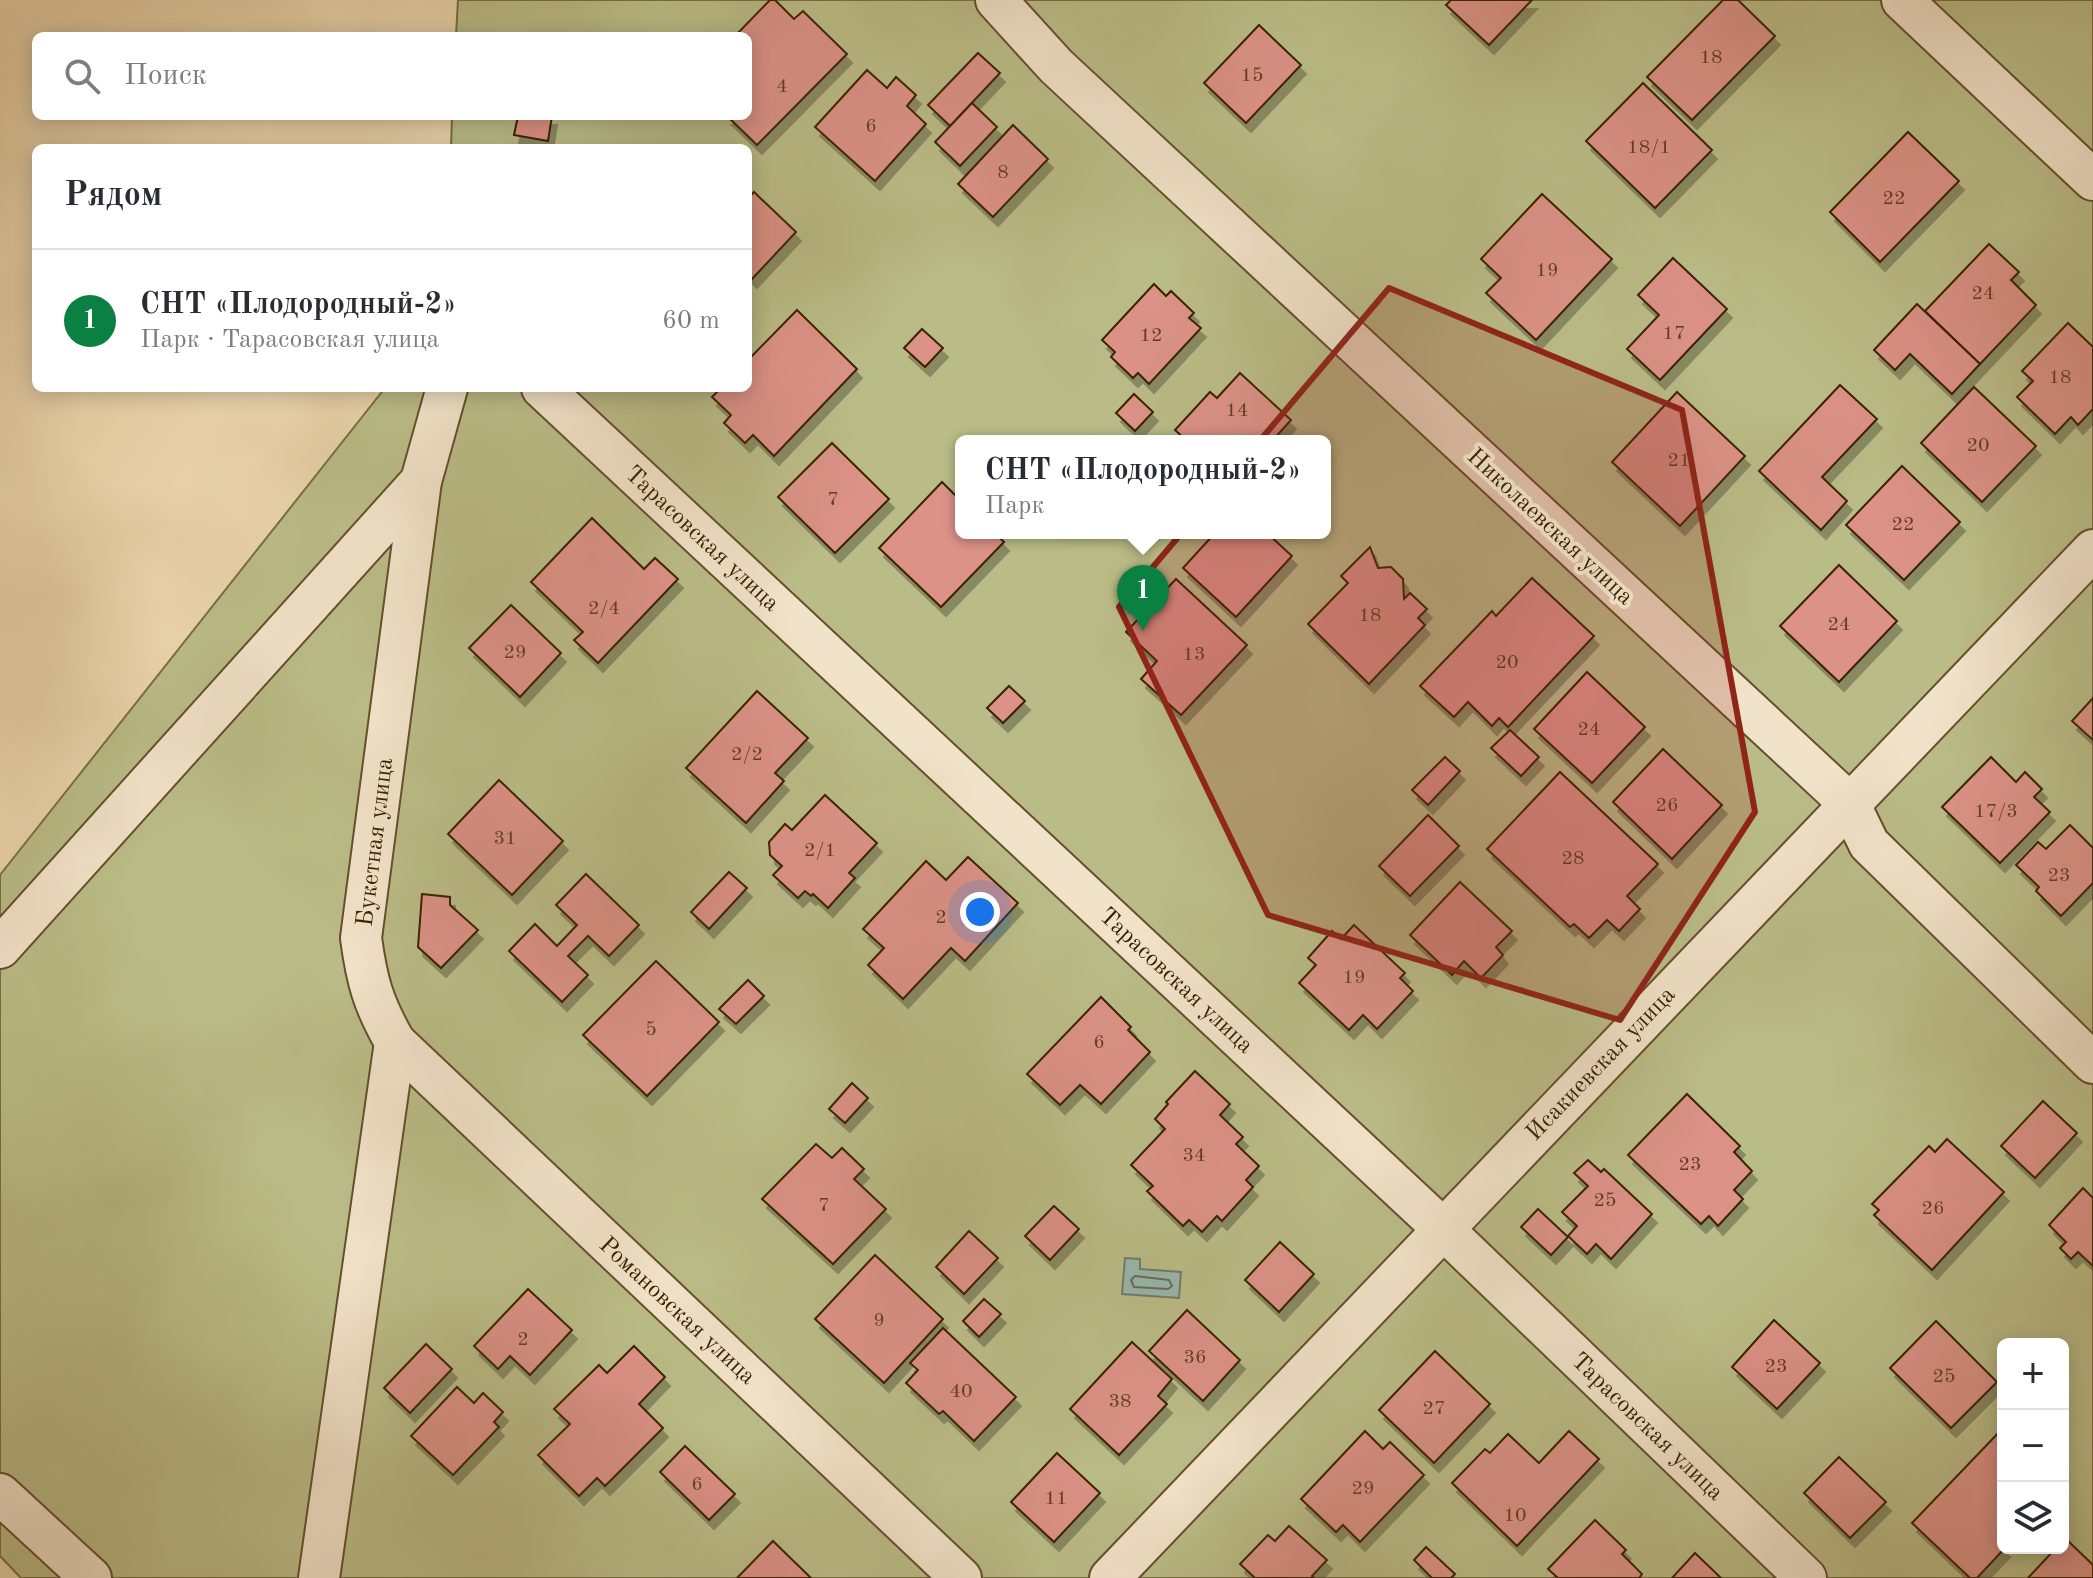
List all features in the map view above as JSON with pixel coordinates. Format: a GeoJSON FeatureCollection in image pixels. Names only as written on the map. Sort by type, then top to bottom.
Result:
{"type":"FeatureCollection","features":[{"type":"Feature","properties":{"kind":"street","name":"Николаевская улица"},"geometry":{"type":"LineString","coordinates":[[996,0],[1056,66],[1849,803],[1869,844],[2093,1063]]}},
{"type":"Feature","properties":{"kind":"street"},"geometry":{"type":"LineString","coordinates":[[1902,0],[2093,180]]}},
{"type":"Feature","properties":{"kind":"street","name":"Букетная улица"},"geometry":{"type":"LineString","coordinates":[[395,1042],[376,1008],[366,979],[361,938],[421,481],[446,392]]}},
{"type":"Feature","properties":{"kind":"street","name":"Тарасовская улица"},"geometry":{"type":"LineString","coordinates":[[546,392],[1442,1228],[1806,1578]]}},
{"type":"Feature","properties":{"kind":"street"},"geometry":{"type":"LineString","coordinates":[[0,948],[421,481]]}},
{"type":"Feature","properties":{"kind":"street","name":"Исакиевская улица"},"geometry":{"type":"LineString","coordinates":[[1110,1578],[2093,550]]}},
{"type":"Feature","properties":{"kind":"street"},"geometry":{"type":"LineString","coordinates":[[319,1578],[395,1042]]}},
{"type":"Feature","properties":{"kind":"street","name":"Романовская улица"},"geometry":{"type":"LineString","coordinates":[[395,1042],[961,1578]]}},
{"type":"Feature","properties":{"kind":"street"},"geometry":{"type":"LineString","coordinates":[[0,1494],[91,1578]]}},
{"type":"Feature","properties":{"kind":"highlighted area"},"geometry":{"type":"Polygon","coordinates":[[[1389,288],[1682,410],[1755,812],[1620,1020],[1268,915],[1119,607],[1389,288]]]}},
{"type":"Feature","properties":{"kind":"green space"},"geometry":{"type":"Polygon","coordinates":[[[458,0],[2093,0],[2093,1578],[21,1578],[0,1556],[0,875],[382,392],[752,392],[752,144],[451,144],[452,120],[752,120],[752,32],[456,32],[458,0]]]}},
{"type":"Feature","properties":{"kind":"water"},"geometry":{"type":"Polygon","coordinates":[[[1125,1258],[1140,1259],[1140,1269],[1181,1272],[1179,1298],[1122,1294],[1125,1258]]]}},
{"type":"Feature","properties":{"kind":"building"},"geometry":{"type":"Polygon","coordinates":[[[770,0],[775,0],[794,19],[803,11],[847,54],[757,145],[731,120],[752,120],[752,32],[739,32],[770,0]]]}},
{"type":"Feature","properties":{"kind":"building"},"geometry":{"type":"Polygon","coordinates":[[[1451,0],[1532,0],[1489,45],[1446,5],[1451,0]]]}},
{"type":"Feature","properties":{"kind":"building"},"geometry":{"type":"Polygon","coordinates":[[[1723,0],[1738,0],[1775,36],[1692,120],[1647,77],[1723,0]]]}},
{"type":"Feature","properties":{"kind":"building"},"geometry":{"type":"Polygon","coordinates":[[[1259,25],[1301,65],[1246,123],[1204,83],[1259,25]]]}},
{"type":"Feature","properties":{"kind":"building"},"geometry":{"type":"Polygon","coordinates":[[[978,53],[1000,73],[950,126],[928,105],[978,53]]]}},
{"type":"Feature","properties":{"kind":"building"},"geometry":{"type":"Polygon","coordinates":[[[867,70],[887,88],[896,77],[916,95],[907,106],[926,124],[875,181],[815,127],[867,70]]]}},
{"type":"Feature","properties":{"kind":"building"},"geometry":{"type":"Polygon","coordinates":[[[1643,83],[1712,150],[1655,208],[1586,141],[1643,83]]]}},
{"type":"Feature","properties":{"kind":"building"},"geometry":{"type":"Polygon","coordinates":[[[972,103],[997,127],[960,166],[935,142],[972,103]]]}},
{"type":"Feature","properties":{"kind":"building"},"geometry":{"type":"Polygon","coordinates":[[[517,120],[551,120],[548,141],[514,135],[517,120]]]}},
{"type":"Feature","properties":{"kind":"building"},"geometry":{"type":"Polygon","coordinates":[[[1013,125],[1048,159],[993,217],[958,184],[1013,125]]]}},
{"type":"Feature","properties":{"kind":"building"},"geometry":{"type":"Polygon","coordinates":[[[1908,132],[1959,181],[1880,262],[1830,212],[1908,132]]]}},
{"type":"Feature","properties":{"kind":"building"},"geometry":{"type":"Polygon","coordinates":[[[754,192],[796,232],[752,279],[754,192]]]}},
{"type":"Feature","properties":{"kind":"building"},"geometry":{"type":"Polygon","coordinates":[[[1542,194],[1612,259],[1536,340],[1486,293],[1501,278],[1481,259],[1542,194]]]}},
{"type":"Feature","properties":{"kind":"building"},"geometry":{"type":"Polygon","coordinates":[[[1989,244],[2019,272],[2011,280],[2036,305],[1980,364],[1925,311],[1989,244]]]}},
{"type":"Feature","properties":{"kind":"building"},"geometry":{"type":"Polygon","coordinates":[[[1673,258],[1727,309],[1660,380],[1627,349],[1659,315],[1638,295],[1673,258]]]}},
{"type":"Feature","properties":{"kind":"building"},"geometry":{"type":"Polygon","coordinates":[[[1154,284],[1166,296],[1171,291],[1194,313],[1189,318],[1201,328],[1149,384],[1138,373],[1133,378],[1111,357],[1115,352],[1102,340],[1154,284]]]}},
{"type":"Feature","properties":{"kind":"building"},"geometry":{"type":"Polygon","coordinates":[[[1917,304],[1980,364],[1952,394],[1910,354],[1895,370],[1874,350],[1917,304]]]}},
{"type":"Feature","properties":{"kind":"building"},"geometry":{"type":"Polygon","coordinates":[[[797,310],[857,369],[774,456],[753,435],[745,443],[724,423],[731,415],[712,397],[717,392],[752,392],[752,356],[797,310]]]}},
{"type":"Feature","properties":{"kind":"building"},"geometry":{"type":"Polygon","coordinates":[[[2068,323],[2093,347],[2093,409],[2078,425],[2071,417],[2055,434],[2017,397],[2033,381],[2022,371],[2068,323]]]}},
{"type":"Feature","properties":{"kind":"building"},"geometry":{"type":"Polygon","coordinates":[[[922,329],[943,348],[925,367],[904,348],[922,329]]]}},
{"type":"Feature","properties":{"kind":"building"},"geometry":{"type":"Polygon","coordinates":[[[1240,373],[1291,420],[1277,435],[1180,435],[1175,430],[1210,392],[1217,398],[1240,373]]]}},
{"type":"Feature","properties":{"kind":"building"},"geometry":{"type":"Polygon","coordinates":[[[1840,385],[1877,419],[1822,477],[1847,501],[1821,530],[1759,471],[1840,385]]]}},
{"type":"Feature","properties":{"kind":"building"},"geometry":{"type":"Polygon","coordinates":[[[1974,387],[2036,446],[1982,502],[1921,443],[1974,387]]]}},
{"type":"Feature","properties":{"kind":"building"},"geometry":{"type":"Polygon","coordinates":[[[1677,392],[1745,456],[1680,526],[1612,462],[1677,392]]]}},
{"type":"Feature","properties":{"kind":"building"},"geometry":{"type":"Polygon","coordinates":[[[1134,394],[1153,412],[1135,431],[1116,413],[1134,394]]]}},
{"type":"Feature","properties":{"kind":"building"},"geometry":{"type":"Polygon","coordinates":[[[832,443],[889,499],[835,553],[778,497],[832,443]]]}},
{"type":"Feature","properties":{"kind":"building"},"geometry":{"type":"Polygon","coordinates":[[[1902,466],[1960,522],[1904,580],[1846,525],[1902,466]]]}},
{"type":"Feature","properties":{"kind":"building"},"geometry":{"type":"Polygon","coordinates":[[[942,482],[955,495],[955,539],[1001,539],[1004,542],[941,607],[879,548],[942,482]]]}},
{"type":"Feature","properties":{"kind":"building"},"geometry":{"type":"Polygon","coordinates":[[[592,518],[644,569],[655,558],[678,579],[598,663],[574,640],[583,632],[531,582],[592,518]]]}},
{"type":"Feature","properties":{"kind":"building"},"geometry":{"type":"Polygon","coordinates":[[[1210,539],[1274,539],[1292,556],[1236,617],[1183,568],[1210,539]]]}},
{"type":"Feature","properties":{"kind":"building"},"geometry":{"type":"Polygon","coordinates":[[[1370,547],[1378,568],[1391,567],[1403,579],[1404,599],[1410,593],[1427,609],[1418,618],[1425,625],[1369,684],[1308,624],[1348,583],[1341,576],[1370,547]]]}},
{"type":"Feature","properties":{"kind":"building"},"geometry":{"type":"Polygon","coordinates":[[[1839,565],[1897,621],[1839,682],[1780,626],[1839,565]]]}},
{"type":"Feature","properties":{"kind":"building"},"geometry":{"type":"Polygon","coordinates":[[[1532,578],[1594,636],[1508,727],[1499,718],[1492,726],[1468,702],[1454,717],[1420,686],[1492,611],[1496,616],[1532,578]]]}},
{"type":"Feature","properties":{"kind":"building"},"geometry":{"type":"Polygon","coordinates":[[[1176,579],[1247,645],[1181,715],[1141,679],[1157,661],[1126,632],[1176,579]]]}},
{"type":"Feature","properties":{"kind":"building"},"geometry":{"type":"Polygon","coordinates":[[[511,605],[561,653],[520,697],[469,648],[511,605]]]}},
{"type":"Feature","properties":{"kind":"building"},"geometry":{"type":"Polygon","coordinates":[[[1587,672],[1645,727],[1592,783],[1534,729],[1587,672]]]}},
{"type":"Feature","properties":{"kind":"building"},"geometry":{"type":"Polygon","coordinates":[[[1009,686],[1025,701],[1003,723],[987,708],[1009,686]]]}},
{"type":"Feature","properties":{"kind":"building"},"geometry":{"type":"Polygon","coordinates":[[[757,691],[808,738],[775,773],[784,781],[746,823],[686,768],[757,691]]]}},
{"type":"Feature","properties":{"kind":"building"},"geometry":{"type":"Polygon","coordinates":[[[2093,698],[2093,740],[2072,721],[2093,698]]]}},
{"type":"Feature","properties":{"kind":"building"},"geometry":{"type":"Polygon","coordinates":[[[1510,730],[1539,757],[1521,776],[1491,748],[1510,730]]]}},
{"type":"Feature","properties":{"kind":"building"},"geometry":{"type":"Polygon","coordinates":[[[1663,749],[1722,805],[1672,859],[1613,802],[1663,749]]]}},
{"type":"Feature","properties":{"kind":"building"},"geometry":{"type":"Polygon","coordinates":[[[1445,757],[1460,771],[1428,805],[1412,790],[1445,757]]]}},
{"type":"Feature","properties":{"kind":"building"},"geometry":{"type":"Polygon","coordinates":[[[1991,757],[2016,782],[2025,772],[2042,789],[2034,797],[2050,812],[2000,863],[1942,807],[1991,757]]]}},
{"type":"Feature","properties":{"kind":"building"},"geometry":{"type":"Polygon","coordinates":[[[1560,772],[1658,864],[1627,896],[1640,909],[1619,931],[1607,920],[1589,938],[1574,924],[1570,927],[1487,849],[1560,772]]]}},
{"type":"Feature","properties":{"kind":"building"},"geometry":{"type":"Polygon","coordinates":[[[499,780],[563,841],[512,895],[448,834],[499,780]]]}},
{"type":"Feature","properties":{"kind":"building"},"geometry":{"type":"Polygon","coordinates":[[[825,795],[877,843],[849,873],[855,878],[828,908],[805,891],[798,898],[773,875],[782,866],[770,855],[769,842],[785,824],[792,830],[825,795]]]}},
{"type":"Feature","properties":{"kind":"building"},"geometry":{"type":"Polygon","coordinates":[[[1428,815],[1459,846],[1410,896],[1379,866],[1428,815]]]}},
{"type":"Feature","properties":{"kind":"building"},"geometry":{"type":"Polygon","coordinates":[[[2070,825],[2093,848],[2093,883],[2061,916],[2036,891],[2039,887],[2016,865],[2038,842],[2046,849],[2070,825]]]}},
{"type":"Feature","properties":{"kind":"building"},"geometry":{"type":"Polygon","coordinates":[[[968,857],[1018,903],[965,961],[951,948],[903,999],[868,965],[884,948],[863,929],[926,861],[946,880],[968,857]]]}},
{"type":"Feature","properties":{"kind":"building"},"geometry":{"type":"Polygon","coordinates":[[[729,872],[747,888],[709,929],[691,912],[729,872]]]}},
{"type":"Feature","properties":{"kind":"building"},"geometry":{"type":"Polygon","coordinates":[[[586,874],[639,925],[609,956],[588,936],[568,956],[588,975],[562,1002],[509,951],[535,924],[557,946],[577,925],[556,905],[586,874]]]}},
{"type":"Feature","properties":{"kind":"building"},"geometry":{"type":"Polygon","coordinates":[[[1460,882],[1512,931],[1496,947],[1503,955],[1481,978],[1464,961],[1452,975],[1410,935],[1460,882]]]}},
{"type":"Feature","properties":{"kind":"building"},"geometry":{"type":"Polygon","coordinates":[[[422,894],[450,897],[450,905],[478,930],[441,968],[418,947],[422,894]]]}},
{"type":"Feature","properties":{"kind":"building"},"geometry":{"type":"Polygon","coordinates":[[[1354,925],[1405,973],[1400,978],[1413,991],[1377,1029],[1363,1015],[1349,1030],[1299,983],[1316,965],[1308,958],[1332,931],[1341,939],[1354,925]]]}},
{"type":"Feature","properties":{"kind":"building"},"geometry":{"type":"Polygon","coordinates":[[[656,961],[719,1022],[647,1096],[583,1035],[656,961]]]}},
{"type":"Feature","properties":{"kind":"building"},"geometry":{"type":"Polygon","coordinates":[[[748,980],[764,996],[736,1024],[719,1009],[748,980]]]}},
{"type":"Feature","properties":{"kind":"building"},"geometry":{"type":"Polygon","coordinates":[[[1101,997],[1131,1027],[1128,1030],[1150,1052],[1101,1104],[1080,1085],[1060,1105],[1027,1074],[1101,997]]]}},
{"type":"Feature","properties":{"kind":"building"},"geometry":{"type":"Polygon","coordinates":[[[1195,1071],[1230,1104],[1220,1115],[1243,1137],[1236,1144],[1259,1166],[1246,1180],[1253,1187],[1222,1221],[1217,1216],[1202,1232],[1189,1220],[1183,1226],[1147,1191],[1153,1186],[1131,1165],[1165,1129],[1155,1119],[1168,1104],[1166,1102],[1195,1071]]]}},
{"type":"Feature","properties":{"kind":"building"},"geometry":{"type":"Polygon","coordinates":[[[852,1083],[868,1098],[845,1123],[829,1109],[852,1083]]]}},
{"type":"Feature","properties":{"kind":"building"},"geometry":{"type":"Polygon","coordinates":[[[1687,1094],[1740,1146],[1734,1152],[1752,1171],[1734,1190],[1743,1199],[1718,1226],[1709,1216],[1701,1224],[1628,1155],[1687,1094]]]}},
{"type":"Feature","properties":{"kind":"building"},"geometry":{"type":"Polygon","coordinates":[[[2043,1101],[2077,1133],[2035,1178],[2001,1146],[2043,1101]]]}},
{"type":"Feature","properties":{"kind":"building"},"geometry":{"type":"Polygon","coordinates":[[[1947,1139],[2004,1192],[1932,1270],[1874,1215],[1879,1210],[1872,1204],[1929,1146],[1935,1152],[1947,1139]]]}},
{"type":"Feature","properties":{"kind":"building"},"geometry":{"type":"Polygon","coordinates":[[[816,1144],[832,1158],[842,1148],[864,1169],[854,1179],[886,1209],[833,1264],[762,1199],[816,1144]]]}},
{"type":"Feature","properties":{"kind":"building"},"geometry":{"type":"Polygon","coordinates":[[[1588,1160],[1601,1172],[1604,1169],[1652,1214],[1611,1259],[1596,1244],[1587,1254],[1568,1236],[1577,1226],[1562,1212],[1588,1186],[1574,1173],[1588,1160]]]}},
{"type":"Feature","properties":{"kind":"building"},"geometry":{"type":"Polygon","coordinates":[[[2083,1188],[2093,1198],[2093,1266],[2078,1252],[2071,1259],[2060,1248],[2066,1242],[2049,1225],[2083,1188]]]}},
{"type":"Feature","properties":{"kind":"building"},"geometry":{"type":"Polygon","coordinates":[[[1054,1206],[1079,1229],[1050,1260],[1025,1236],[1054,1206]]]}},
{"type":"Feature","properties":{"kind":"building"},"geometry":{"type":"Polygon","coordinates":[[[1538,1209],[1568,1237],[1551,1255],[1521,1227],[1538,1209]]]}},
{"type":"Feature","properties":{"kind":"building"},"geometry":{"type":"Polygon","coordinates":[[[969,1231],[998,1258],[964,1294],[936,1267],[969,1231]]]}},
{"type":"Feature","properties":{"kind":"building"},"geometry":{"type":"Polygon","coordinates":[[[1280,1242],[1314,1274],[1279,1312],[1245,1280],[1280,1242]]]}},
{"type":"Feature","properties":{"kind":"building"},"geometry":{"type":"Polygon","coordinates":[[[875,1255],[943,1319],[884,1383],[815,1319],[875,1255]]]}},
{"type":"Feature","properties":{"kind":"building"},"geometry":{"type":"Polygon","coordinates":[[[528,1289],[572,1330],[530,1375],[510,1356],[498,1369],[474,1346],[528,1289]]]}},
{"type":"Feature","properties":{"kind":"building"},"geometry":{"type":"Polygon","coordinates":[[[984,1299],[1001,1314],[979,1337],[963,1321],[984,1299]]]}},
{"type":"Feature","properties":{"kind":"building"},"geometry":{"type":"Polygon","coordinates":[[[1187,1310],[1240,1360],[1203,1401],[1149,1351],[1187,1310]]]}},
{"type":"Feature","properties":{"kind":"building"},"geometry":{"type":"Polygon","coordinates":[[[1774,1320],[1820,1363],[1777,1409],[1732,1367],[1774,1320]]]}},
{"type":"Feature","properties":{"kind":"building"},"geometry":{"type":"Polygon","coordinates":[[[1936,1321],[1997,1382],[1951,1428],[1890,1368],[1936,1321]]]}},
{"type":"Feature","properties":{"kind":"building"},"geometry":{"type":"Polygon","coordinates":[[[943,1328],[1016,1397],[974,1441],[943,1411],[939,1414],[906,1383],[918,1370],[910,1363],[943,1328]]]}},
{"type":"Feature","properties":{"kind":"building"},"geometry":{"type":"Polygon","coordinates":[[[1132,1342],[1172,1379],[1158,1396],[1167,1404],[1119,1455],[1070,1409],[1132,1342]]]}},
{"type":"Feature","properties":{"kind":"building"},"geometry":{"type":"Polygon","coordinates":[[[426,1344],[452,1369],[410,1413],[384,1388],[426,1344]]]}},
{"type":"Feature","properties":{"kind":"building"},"geometry":{"type":"Polygon","coordinates":[[[634,1346],[665,1377],[639,1404],[663,1428],[605,1486],[597,1478],[579,1496],[538,1455],[570,1424],[554,1409],[599,1365],[607,1373],[634,1346]]]}},
{"type":"Feature","properties":{"kind":"building"},"geometry":{"type":"Polygon","coordinates":[[[1435,1351],[1490,1404],[1434,1463],[1379,1410],[1435,1351]]]}},
{"type":"Feature","properties":{"kind":"building"},"geometry":{"type":"Polygon","coordinates":[[[457,1387],[474,1403],[483,1393],[503,1412],[494,1422],[499,1427],[453,1475],[411,1436],[457,1387]]]}},
{"type":"Feature","properties":{"kind":"building"},"geometry":{"type":"Polygon","coordinates":[[[1365,1431],[1383,1449],[1390,1442],[1424,1475],[1360,1542],[1343,1525],[1336,1532],[1301,1499],[1365,1431]]]}},
{"type":"Feature","properties":{"kind":"building"},"geometry":{"type":"Polygon","coordinates":[[[1569,1431],[1599,1459],[1517,1546],[1452,1483],[1485,1449],[1490,1453],[1508,1434],[1539,1463],[1569,1431]]]}},
{"type":"Feature","properties":{"kind":"building"},"geometry":{"type":"Polygon","coordinates":[[[1997,1434],[1999,1554],[1977,1578],[1970,1578],[1912,1523],[1997,1434]]]}},
{"type":"Feature","properties":{"kind":"building"},"geometry":{"type":"Polygon","coordinates":[[[685,1446],[735,1494],[709,1520],[660,1472],[685,1446]]]}},
{"type":"Feature","properties":{"kind":"building"},"geometry":{"type":"Polygon","coordinates":[[[1057,1453],[1100,1493],[1054,1542],[1011,1502],[1057,1453]]]}},
{"type":"Feature","properties":{"kind":"building"},"geometry":{"type":"Polygon","coordinates":[[[1839,1457],[1886,1502],[1850,1538],[1804,1493],[1839,1457]]]}},
{"type":"Feature","properties":{"kind":"building"},"geometry":{"type":"Polygon","coordinates":[[[1595,1520],[1626,1550],[1622,1554],[1642,1574],[1639,1578],[1558,1578],[1548,1569],[1595,1520]]]}},
{"type":"Feature","properties":{"kind":"building"},"geometry":{"type":"Polygon","coordinates":[[[1289,1526],[1327,1560],[1312,1576],[1314,1578],[1255,1578],[1240,1564],[1268,1535],[1275,1541],[1289,1526]]]}},
{"type":"Feature","properties":{"kind":"building"},"geometry":{"type":"Polygon","coordinates":[[[773,1541],[811,1578],[737,1578],[773,1541]]]}},
{"type":"Feature","properties":{"kind":"building"},"geometry":{"type":"Polygon","coordinates":[[[2069,1542],[2093,1565],[2093,1578],[2028,1578],[2050,1554],[2069,1554],[2069,1542]]]}},
{"type":"Feature","properties":{"kind":"building"},"geometry":{"type":"Polygon","coordinates":[[[1426,1547],[1455,1574],[1451,1578],[1432,1578],[1414,1560],[1426,1547]]]}},
{"type":"Feature","properties":{"kind":"building"},"geometry":{"type":"Polygon","coordinates":[[[1695,1553],[1721,1578],[1672,1578],[1695,1553]]]}},
{"type":"Feature","properties":{"kind":"place","name":"СНТ «Плодородный-2»"},"geometry":{"type":"Point","coordinates":[1143,631]}}]}
